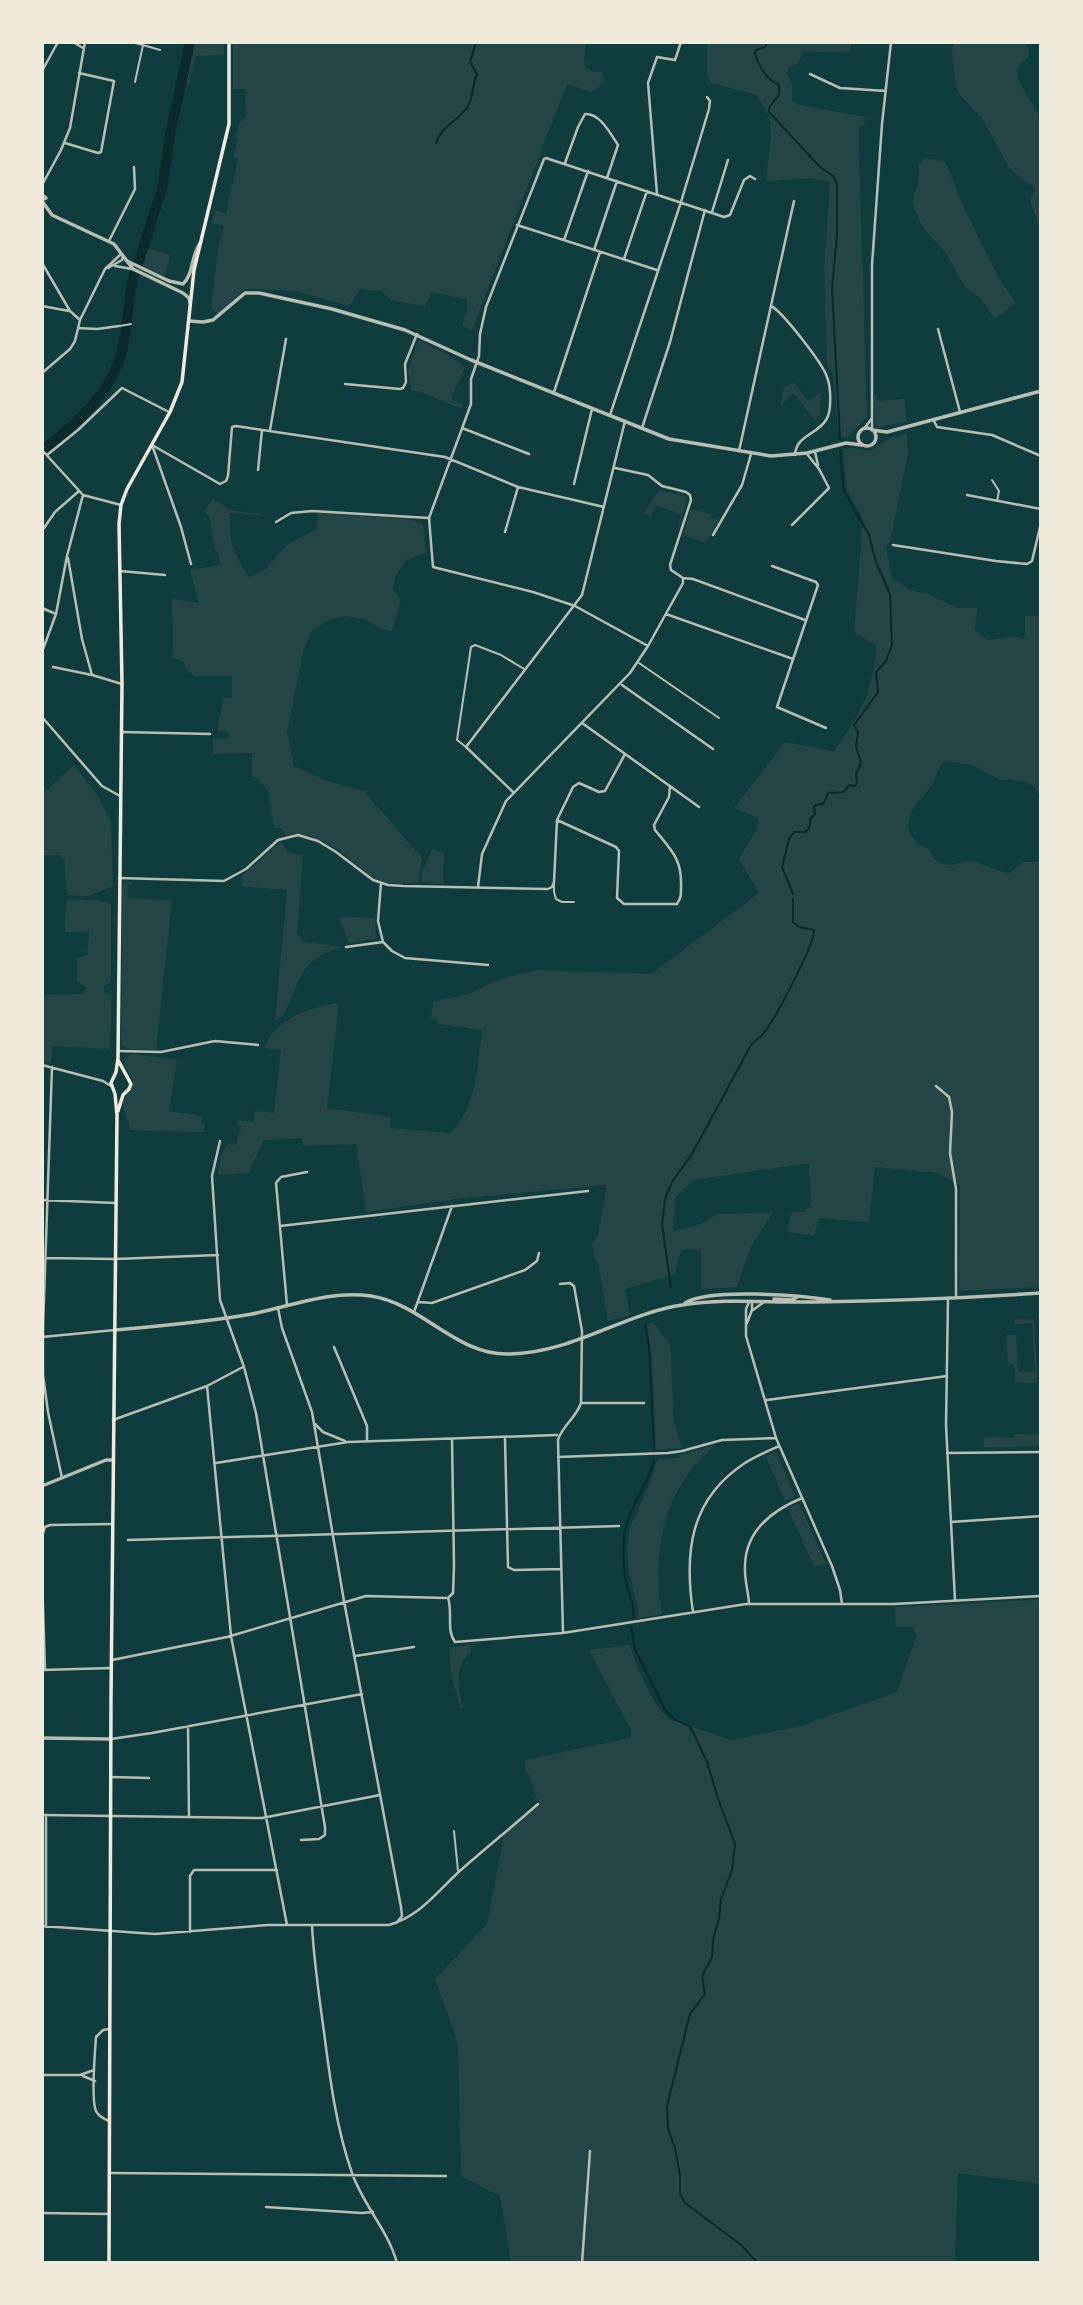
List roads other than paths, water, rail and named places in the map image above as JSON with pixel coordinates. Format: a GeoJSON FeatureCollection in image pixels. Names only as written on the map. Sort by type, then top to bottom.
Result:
{"type":"FeatureCollection","features":[{"type":"Feature","properties":{"kind":"main road"},"geometry":{"type":"LineString","coordinates":[[109,2263],[109,1932],[115,1540],[113,1420],[117,1117],[111,1083],[118,1058],[121,732],[119,524],[121,505],[135,470],[170,412],[184,373],[191,289],[229,124],[229,42]]}},
{"type":"Feature","properties":{"kind":"main road"},"geometry":{"type":"LineString","coordinates":[[117,1117],[122,1096],[131,1084],[118,1058]]}},
{"type":"Feature","properties":{"kind":"main road"},"geometry":{"type":"LineString","coordinates":[[113,1077],[118,1074],[126,1075]]}},
{"type":"Feature","properties":{"kind":"main road"},"geometry":{"type":"LineString","coordinates":[[113,1089],[120,1093],[126,1092]]}},
{"type":"Feature","properties":{"kind":"street"},"geometry":{"type":"LineString","coordinates":[[42,71],[58,42]]}},
{"type":"Feature","properties":{"kind":"street"},"geometry":{"type":"LineString","coordinates":[[73,42],[83,48]]}},
{"type":"Feature","properties":{"kind":"street"},"geometry":{"type":"LineString","coordinates":[[42,184],[65,143],[71,124],[85,42]]}},
{"type":"Feature","properties":{"kind":"street"},"geometry":{"type":"LineString","coordinates":[[131,42],[160,50]]}},
{"type":"Feature","properties":{"kind":"street"},"geometry":{"type":"LineString","coordinates":[[657,194],[648,83],[657,57],[675,60],[681,42]]}},
{"type":"Feature","properties":{"kind":"street"},"geometry":{"type":"LineString","coordinates":[[874,442],[872,265],[891,42]]}},
{"type":"Feature","properties":{"kind":"street"},"geometry":{"type":"LineString","coordinates":[[135,82],[142,45]]}},
{"type":"Feature","properties":{"kind":"street"},"geometry":{"type":"LineString","coordinates":[[65,143],[101,152],[114,81],[79,74]]}},
{"type":"Feature","properties":{"kind":"street"},"geometry":{"type":"LineString","coordinates":[[810,74],[840,88],[886,91]]}},
{"type":"Feature","properties":{"kind":"street"},"geometry":{"type":"LineString","coordinates":[[610,415],[681,202],[709,108],[708,97]]}},
{"type":"Feature","properties":{"kind":"street"},"geometry":{"type":"LineString","coordinates":[[565,164],[578,127],[585,114],[589,113],[598,117],[618,144],[607,178]]}},
{"type":"Feature","properties":{"kind":"street"},"geometry":{"type":"LineString","coordinates":[[649,646],[575,606],[533,592],[433,567],[429,518],[471,404],[471,380],[478,362],[481,326],[486,307],[541,162],[546,158],[724,217],[730,215],[744,180],[750,176],[755,180]]}},
{"type":"Feature","properties":{"kind":"street"},"geometry":{"type":"LineString","coordinates":[[712,212],[728,160]]}},
{"type":"Feature","properties":{"kind":"street"},"geometry":{"type":"LineString","coordinates":[[109,241],[135,189],[134,167]]}},
{"type":"Feature","properties":{"kind":"street"},"geometry":{"type":"LineString","coordinates":[[564,240],[587,172]]}},
{"type":"Feature","properties":{"kind":"street"},"geometry":{"type":"LineString","coordinates":[[594,250],[617,181]]}},
{"type":"Feature","properties":{"kind":"street"},"geometry":{"type":"LineString","coordinates":[[624,259],[647,191]]}},
{"type":"Feature","properties":{"kind":"street"},"geometry":{"type":"LineString","coordinates":[[43,198],[49,213],[109,241],[115,245],[128,265],[181,292],[189,298],[190,305]]}},
{"type":"Feature","properties":{"kind":"street"},"geometry":{"type":"LineString","coordinates":[[738,452],[794,201]]}},
{"type":"Feature","properties":{"kind":"street"},"geometry":{"type":"LineString","coordinates":[[642,429],[670,342],[705,210]]}},
{"type":"Feature","properties":{"kind":"street"},"geometry":{"type":"LineString","coordinates":[[517,225],[658,270]]}},
{"type":"Feature","properties":{"kind":"street"},"geometry":{"type":"LineString","coordinates":[[183,284],[188,279],[195,250],[201,240]]}},
{"type":"Feature","properties":{"kind":"street"},"geometry":{"type":"LineString","coordinates":[[110,266],[117,251],[115,245]]}},
{"type":"Feature","properties":{"kind":"street"},"geometry":{"type":"LineString","coordinates":[[554,392],[600,252]]}},
{"type":"Feature","properties":{"kind":"street"},"geometry":{"type":"LineString","coordinates":[[42,373],[70,349],[75,341],[80,320],[103,273],[118,255],[125,259]]}},
{"type":"Feature","properties":{"kind":"street"},"geometry":{"type":"LineString","coordinates":[[42,263],[70,311],[80,320]]}},
{"type":"Feature","properties":{"kind":"street"},"geometry":{"type":"LineString","coordinates":[[110,266],[136,269],[169,281],[188,284],[191,289],[188,293],[181,292]]}},
{"type":"Feature","properties":{"kind":"street"},"geometry":{"type":"LineString","coordinates":[[189,321],[213,320],[240,297],[253,292],[340,311],[417,334],[478,362],[669,439],[771,456],[804,453],[846,443],[870,445],[887,432],[1041,391]]}},
{"type":"Feature","properties":{"kind":"street"},"geometry":{"type":"LineString","coordinates":[[42,306],[70,311]]}},
{"type":"Feature","properties":{"kind":"street"},"geometry":{"type":"LineString","coordinates":[[771,306],[782,313],[823,368],[828,380],[828,416],[821,425],[798,442],[795,454]]}},
{"type":"Feature","properties":{"kind":"street"},"geometry":{"type":"LineString","coordinates":[[78,328],[97,329],[131,324]]}},
{"type":"Feature","properties":{"kind":"street"},"geometry":{"type":"LineString","coordinates":[[938,329],[960,412]]}},
{"type":"Feature","properties":{"kind":"street"},"geometry":{"type":"LineString","coordinates":[[345,384],[404,388],[405,364],[417,334]]}},
{"type":"Feature","properties":{"kind":"street"},"geometry":{"type":"LineString","coordinates":[[270,430],[286,339]]}},
{"type":"Feature","properties":{"kind":"street"},"geometry":{"type":"LineString","coordinates":[[121,505],[83,495],[44,452],[78,430],[122,388],[170,412]]}},
{"type":"Feature","properties":{"kind":"street"},"geometry":{"type":"LineString","coordinates":[[574,484],[592,408]]}},
{"type":"Feature","properties":{"kind":"street"},"geometry":{"type":"LineString","coordinates":[[846,443],[859,434],[872,418]]}},
{"type":"Feature","properties":{"kind":"street"},"geometry":{"type":"LineString","coordinates":[[933,419],[937,427],[992,435],[1041,456]]}},
{"type":"Feature","properties":{"kind":"street"},"geometry":{"type":"LineString","coordinates":[[466,747],[583,593],[625,421]]}},
{"type":"Feature","properties":{"kind":"street"},"geometry":{"type":"LineString","coordinates":[[152,445],[220,484],[226,481],[228,476],[232,428],[237,426],[270,430],[450,459],[518,487],[604,507]]}},
{"type":"Feature","properties":{"kind":"street"},"geometry":{"type":"LineString","coordinates":[[462,428],[529,454]]}},
{"type":"Feature","properties":{"kind":"street"},"geometry":{"type":"LineString","coordinates":[[864,429],[887,432]]}},
{"type":"Feature","properties":{"kind":"street"},"geometry":{"type":"LineString","coordinates":[[258,470],[262,430]]}},
{"type":"Feature","properties":{"kind":"street"},"geometry":{"type":"LineString","coordinates":[[859,434],[862,444]]}},
{"type":"Feature","properties":{"kind":"street"},"geometry":{"type":"LineString","coordinates":[[152,445],[181,527],[191,565]]}},
{"type":"Feature","properties":{"kind":"street"},"geometry":{"type":"LineString","coordinates":[[818,450],[815,455],[819,469]]}},
{"type":"Feature","properties":{"kind":"street"},"geometry":{"type":"LineString","coordinates":[[792,525],[829,489],[819,469],[809,455],[804,453]]}},
{"type":"Feature","properties":{"kind":"street"},"geometry":{"type":"LineString","coordinates":[[713,535],[742,485],[751,454]]}},
{"type":"Feature","properties":{"kind":"street"},"geometry":{"type":"LineString","coordinates":[[613,468],[646,475],[662,486],[690,495],[691,500],[671,570],[683,578],[693,579],[806,620]]}},
{"type":"Feature","properties":{"kind":"street"},"geometry":{"type":"LineString","coordinates":[[992,480],[999,491],[998,501]]}},
{"type":"Feature","properties":{"kind":"street"},"geometry":{"type":"LineString","coordinates":[[505,532],[518,487]]}},
{"type":"Feature","properties":{"kind":"street"},"geometry":{"type":"LineString","coordinates":[[42,531],[55,512],[79,491]]}},
{"type":"Feature","properties":{"kind":"street"},"geometry":{"type":"LineString","coordinates":[[42,652],[56,614],[67,555],[83,495]]}},
{"type":"Feature","properties":{"kind":"street"},"geometry":{"type":"LineString","coordinates":[[967,495],[1041,509]]}},
{"type":"Feature","properties":{"kind":"street"},"geometry":{"type":"LineString","coordinates":[[276,522],[291,513],[312,511],[429,518]]}},
{"type":"Feature","properties":{"kind":"street"},"geometry":{"type":"LineString","coordinates":[[893,545],[1027,564],[1032,560],[1041,523]]}},
{"type":"Feature","properties":{"kind":"street"},"geometry":{"type":"LineString","coordinates":[[67,555],[82,639],[92,675]]}},
{"type":"Feature","properties":{"kind":"street"},"geometry":{"type":"LineString","coordinates":[[772,566],[818,584],[777,707],[826,728]]}},
{"type":"Feature","properties":{"kind":"street"},"geometry":{"type":"LineString","coordinates":[[120,571],[165,575]]}},
{"type":"Feature","properties":{"kind":"street"},"geometry":{"type":"LineString","coordinates":[[478,887],[482,854],[503,805],[621,684],[639,662],[683,578]]}},
{"type":"Feature","properties":{"kind":"street"},"geometry":{"type":"LineString","coordinates":[[42,608],[56,614]]}},
{"type":"Feature","properties":{"kind":"street"},"geometry":{"type":"LineString","coordinates":[[666,614],[793,659]]}},
{"type":"Feature","properties":{"kind":"street"},"geometry":{"type":"LineString","coordinates":[[513,792],[457,740],[471,647],[475,645],[494,652],[525,670]]}},
{"type":"Feature","properties":{"kind":"street"},"geometry":{"type":"LineString","coordinates":[[639,662],[719,718]]}},
{"type":"Feature","properties":{"kind":"street"},"geometry":{"type":"LineString","coordinates":[[53,667],[121,684]]}},
{"type":"Feature","properties":{"kind":"street"},"geometry":{"type":"LineString","coordinates":[[621,684],[713,749]]}},
{"type":"Feature","properties":{"kind":"street"},"geometry":{"type":"LineString","coordinates":[[42,717],[102,786],[120,796]]}},
{"type":"Feature","properties":{"kind":"street"},"geometry":{"type":"LineString","coordinates":[[582,723],[699,807]]}},
{"type":"Feature","properties":{"kind":"street"},"geometry":{"type":"LineString","coordinates":[[121,732],[210,734]]}},
{"type":"Feature","properties":{"kind":"street"},"geometry":{"type":"LineString","coordinates":[[574,902],[556,899],[554,892],[557,820],[574,785],[579,783],[599,792],[605,791],[625,754]]}},
{"type":"Feature","properties":{"kind":"street"},"geometry":{"type":"LineString","coordinates":[[557,820],[616,847],[619,901],[624,904],[677,904],[680,898],[681,866],[654,825],[669,797],[670,786]]}},
{"type":"Feature","properties":{"kind":"street"},"geometry":{"type":"LineString","coordinates":[[119,878],[224,881],[246,869],[278,840],[298,835],[318,841],[368,877],[381,883],[545,890],[555,882]]}},
{"type":"Feature","properties":{"kind":"street"},"geometry":{"type":"LineString","coordinates":[[381,883],[378,921],[383,942],[392,951],[405,958],[488,965]]}},
{"type":"Feature","properties":{"kind":"street"},"geometry":{"type":"LineString","coordinates":[[346,947],[383,942]]}},
{"type":"Feature","properties":{"kind":"street"},"geometry":{"type":"LineString","coordinates":[[118,1051],[161,1052],[215,1041],[258,1045]]}},
{"type":"Feature","properties":{"kind":"street"},"geometry":{"type":"LineString","coordinates":[[42,1065],[103,1081],[113,1089]]}},
{"type":"Feature","properties":{"kind":"street"},"geometry":{"type":"LineString","coordinates":[[52,1067],[42,1337],[43,1386],[62,1478]]}},
{"type":"Feature","properties":{"kind":"street"},"geometry":{"type":"LineString","coordinates":[[103,1081],[113,1077]]}},
{"type":"Feature","properties":{"kind":"street"},"geometry":{"type":"LineString","coordinates":[[936,1086],[948,1097],[952,1112],[950,1153],[956,1189],[956,1298]]}},
{"type":"Feature","properties":{"kind":"street"},"geometry":{"type":"LineString","coordinates":[[220,1140],[212,1177],[220,1300],[244,1367],[256,1413],[326,1828],[319,1839],[301,1840]]}},
{"type":"Feature","properties":{"kind":"street"},"geometry":{"type":"LineString","coordinates":[[287,1305],[276,1181],[281,1177],[307,1172]]}},
{"type":"Feature","properties":{"kind":"street"},"geometry":{"type":"LineString","coordinates":[[279,1226],[588,1191]]}},
{"type":"Feature","properties":{"kind":"street"},"geometry":{"type":"LineString","coordinates":[[42,1200],[116,1203]]}},
{"type":"Feature","properties":{"kind":"street"},"geometry":{"type":"LineString","coordinates":[[414,1312],[452,1206]]}},
{"type":"Feature","properties":{"kind":"street"},"geometry":{"type":"LineString","coordinates":[[418,1302],[432,1303],[518,1273],[535,1264],[539,1253]]}},
{"type":"Feature","properties":{"kind":"street"},"geometry":{"type":"LineString","coordinates":[[45,1258],[115,1259],[218,1255]]}},
{"type":"Feature","properties":{"kind":"street"},"geometry":{"type":"LineString","coordinates":[[216,1463],[348,1442],[559,1435],[578,1412],[581,1404],[582,1339],[574,1286],[570,1283],[560,1284]]}},
{"type":"Feature","properties":{"kind":"street"},"geometry":{"type":"LineString","coordinates":[[42,1337],[226,1318],[319,1298],[356,1295],[387,1300],[414,1312],[466,1345],[491,1353],[526,1353],[582,1339],[640,1315],[684,1304],[948,1299],[1041,1293]]}},
{"type":"Feature","properties":{"kind":"street"},"geometry":{"type":"LineString","coordinates":[[684,1304],[691,1299],[708,1296],[799,1296],[836,1301]]}},
{"type":"Feature","properties":{"kind":"street"},"geometry":{"type":"LineString","coordinates":[[708,1296],[750,1301],[792,1300],[799,1296]]}},
{"type":"Feature","properties":{"kind":"street"},"geometry":{"type":"LineString","coordinates":[[948,1299],[947,1453],[955,1601]]}},
{"type":"Feature","properties":{"kind":"street"},"geometry":{"type":"LineString","coordinates":[[735,1301],[748,1313]]}},
{"type":"Feature","properties":{"kind":"street"},"geometry":{"type":"LineString","coordinates":[[750,1301],[746,1326],[748,1341],[776,1438],[832,1566],[842,1604]]}},
{"type":"Feature","properties":{"kind":"street"},"geometry":{"type":"LineString","coordinates":[[748,1313],[766,1301]]}},
{"type":"Feature","properties":{"kind":"street"},"geometry":{"type":"LineString","coordinates":[[278,1308],[282,1328],[311,1407],[402,1913],[397,1922]]}},
{"type":"Feature","properties":{"kind":"street"},"geometry":{"type":"LineString","coordinates":[[334,1348],[367,1426],[367,1441]]}},
{"type":"Feature","properties":{"kind":"street"},"geometry":{"type":"LineString","coordinates":[[113,1420],[207,1386],[244,1367]]}},
{"type":"Feature","properties":{"kind":"street"},"geometry":{"type":"LineString","coordinates":[[765,1400],[947,1376]]}},
{"type":"Feature","properties":{"kind":"street"},"geometry":{"type":"LineString","coordinates":[[207,1386],[231,1636],[287,1925]]}},
{"type":"Feature","properties":{"kind":"street"},"geometry":{"type":"LineString","coordinates":[[581,1404],[644,1403]]}},
{"type":"Feature","properties":{"kind":"street"},"geometry":{"type":"LineString","coordinates":[[314,1423],[323,1432],[348,1442]]}},
{"type":"Feature","properties":{"kind":"street"},"geometry":{"type":"LineString","coordinates":[[559,1435],[563,1633]]}},
{"type":"Feature","properties":{"kind":"street"},"geometry":{"type":"LineString","coordinates":[[505,1438],[508,1565],[510,1569],[561,1569]]}},
{"type":"Feature","properties":{"kind":"street"},"geometry":{"type":"LineString","coordinates":[[558,1457],[668,1453],[722,1440],[776,1438]]}},
{"type":"Feature","properties":{"kind":"street"},"geometry":{"type":"LineString","coordinates":[[112,1660],[231,1636],[344,1601],[377,1595],[448,1598],[453,1593],[452,1439]]}},
{"type":"Feature","properties":{"kind":"street"},"geometry":{"type":"LineString","coordinates":[[693,1612],[688,1574],[689,1556],[693,1534],[705,1506],[715,1491],[737,1469],[779,1446]]}},
{"type":"Feature","properties":{"kind":"street"},"geometry":{"type":"LineString","coordinates":[[947,1453],[1041,1452]]}},
{"type":"Feature","properties":{"kind":"street"},"geometry":{"type":"LineString","coordinates":[[42,1486],[106,1460],[113,1460]]}},
{"type":"Feature","properties":{"kind":"street"},"geometry":{"type":"LineString","coordinates":[[749,1604],[745,1560],[753,1535],[773,1513],[802,1498]]}},
{"type":"Feature","properties":{"kind":"street"},"geometry":{"type":"LineString","coordinates":[[951,1522],[1041,1516]]}},
{"type":"Feature","properties":{"kind":"street"},"geometry":{"type":"LineString","coordinates":[[42,1536],[45,1527],[50,1525],[113,1524]]}},
{"type":"Feature","properties":{"kind":"street"},"geometry":{"type":"LineString","coordinates":[[128,1540],[619,1526]]}},
{"type":"Feature","properties":{"kind":"street"},"geometry":{"type":"LineString","coordinates":[[42,1575],[43,1670],[111,1668]]}},
{"type":"Feature","properties":{"kind":"street"},"geometry":{"type":"LineString","coordinates":[[448,1598],[451,1608],[450,1635],[453,1640],[461,1642],[563,1633],[749,1604],[955,1601],[1041,1596]]}},
{"type":"Feature","properties":{"kind":"street"},"geometry":{"type":"LineString","coordinates":[[355,1656],[414,1647]]}},
{"type":"Feature","properties":{"kind":"street"},"geometry":{"type":"LineString","coordinates":[[42,1738],[111,1739],[362,1694]]}},
{"type":"Feature","properties":{"kind":"street"},"geometry":{"type":"LineString","coordinates":[[188,1726],[189,1817]]}},
{"type":"Feature","properties":{"kind":"street"},"geometry":{"type":"LineString","coordinates":[[111,1777],[149,1778]]}},
{"type":"Feature","properties":{"kind":"street"},"geometry":{"type":"LineString","coordinates":[[380,1795],[267,1817],[44,1815],[44,1926],[155,1934],[287,1925],[381,1926],[397,1922],[420,1910],[458,1872],[538,1804]]}},
{"type":"Feature","properties":{"kind":"street"},"geometry":{"type":"LineString","coordinates":[[454,1831],[458,1872]]}},
{"type":"Feature","properties":{"kind":"street"},"geometry":{"type":"LineString","coordinates":[[190,1932],[190,1876],[194,1870],[277,1870]]}},
{"type":"Feature","properties":{"kind":"street"},"geometry":{"type":"LineString","coordinates":[[312,1926],[315,1974],[334,2104],[352,2174],[386,2235],[397,2263]]}},
{"type":"Feature","properties":{"kind":"street"},"geometry":{"type":"LineString","coordinates":[[109,2122],[101,2118],[95,2110],[95,2069],[96,2037],[103,2030],[110,2029]]}},
{"type":"Feature","properties":{"kind":"street"},"geometry":{"type":"LineString","coordinates":[[42,2075],[80,2075],[95,2069]]}},
{"type":"Feature","properties":{"kind":"street"},"geometry":{"type":"LineString","coordinates":[[80,2075],[95,2081]]}},
{"type":"Feature","properties":{"kind":"street"},"geometry":{"type":"LineString","coordinates":[[582,2263],[590,2151]]}},
{"type":"Feature","properties":{"kind":"street"},"geometry":{"type":"LineString","coordinates":[[108,2174],[446,2176]]}},
{"type":"Feature","properties":{"kind":"street"},"geometry":{"type":"LineString","coordinates":[[266,2207],[362,2213],[373,2211]]}},
{"type":"Feature","properties":{"kind":"street"},"geometry":{"type":"LineString","coordinates":[[42,2213],[109,2214]]}},
{"type":"Feature","properties":{"kind":"waterway"},"geometry":{"type":"LineString","coordinates":[[138,264],[163,185],[170,135],[190,42]]}},
{"type":"Feature","properties":{"kind":"waterway"},"geometry":{"type":"LineString","coordinates":[[436,143],[442,132],[470,102],[477,74],[470,62],[476,42]]}},
{"type":"Feature","properties":{"kind":"waterway"},"geometry":{"type":"LineString","coordinates":[[768,42],[765,47],[756,50],[755,54],[763,72],[778,84],[779,88],[779,94],[769,112],[820,167],[833,176],[837,184],[837,234],[832,288],[840,439]]}},
{"type":"Feature","properties":{"kind":"waterway"},"geometry":{"type":"LineString","coordinates":[[42,451],[91,407],[110,381],[122,350],[134,274]]}},
{"type":"Feature","properties":{"kind":"waterway"},"geometry":{"type":"LineString","coordinates":[[793,894],[782,867],[789,839],[794,832],[805,832],[809,828],[811,818],[815,814],[814,806],[824,803],[828,793],[844,792],[849,785],[855,786],[857,783],[856,774],[861,763],[856,746],[858,733],[854,725],[878,692],[876,672],[886,661],[892,645],[890,594],[876,562],[869,535],[844,491],[840,450]]}},
{"type":"Feature","properties":{"kind":"waterway"},"geometry":{"type":"LineString","coordinates":[[671,1287],[662,1225],[665,1199],[672,1182],[692,1154],[751,1045],[763,1034],[776,1014],[808,950],[814,930],[799,927],[793,922],[793,899]]}},
{"type":"Feature","properties":{"kind":"waterway"},"geometry":{"type":"LineString","coordinates":[[645,1325],[649,1346],[654,1448]]}},
{"type":"Feature","properties":{"kind":"waterway"},"geometry":{"type":"LineString","coordinates":[[633,1618],[633,1606],[625,1574],[624,1537],[629,1517],[654,1460]]}},
{"type":"Feature","properties":{"kind":"waterway"},"geometry":{"type":"LineString","coordinates":[[631,1627],[635,1649],[665,1710],[674,1719],[689,1726],[693,1732],[708,1764],[735,1844],[732,1870],[721,1899],[712,1957],[702,1976],[705,1994],[690,2014],[667,2106],[668,2129],[680,2176],[680,2194],[685,2203],[740,2244],[758,2263]]}}]}
